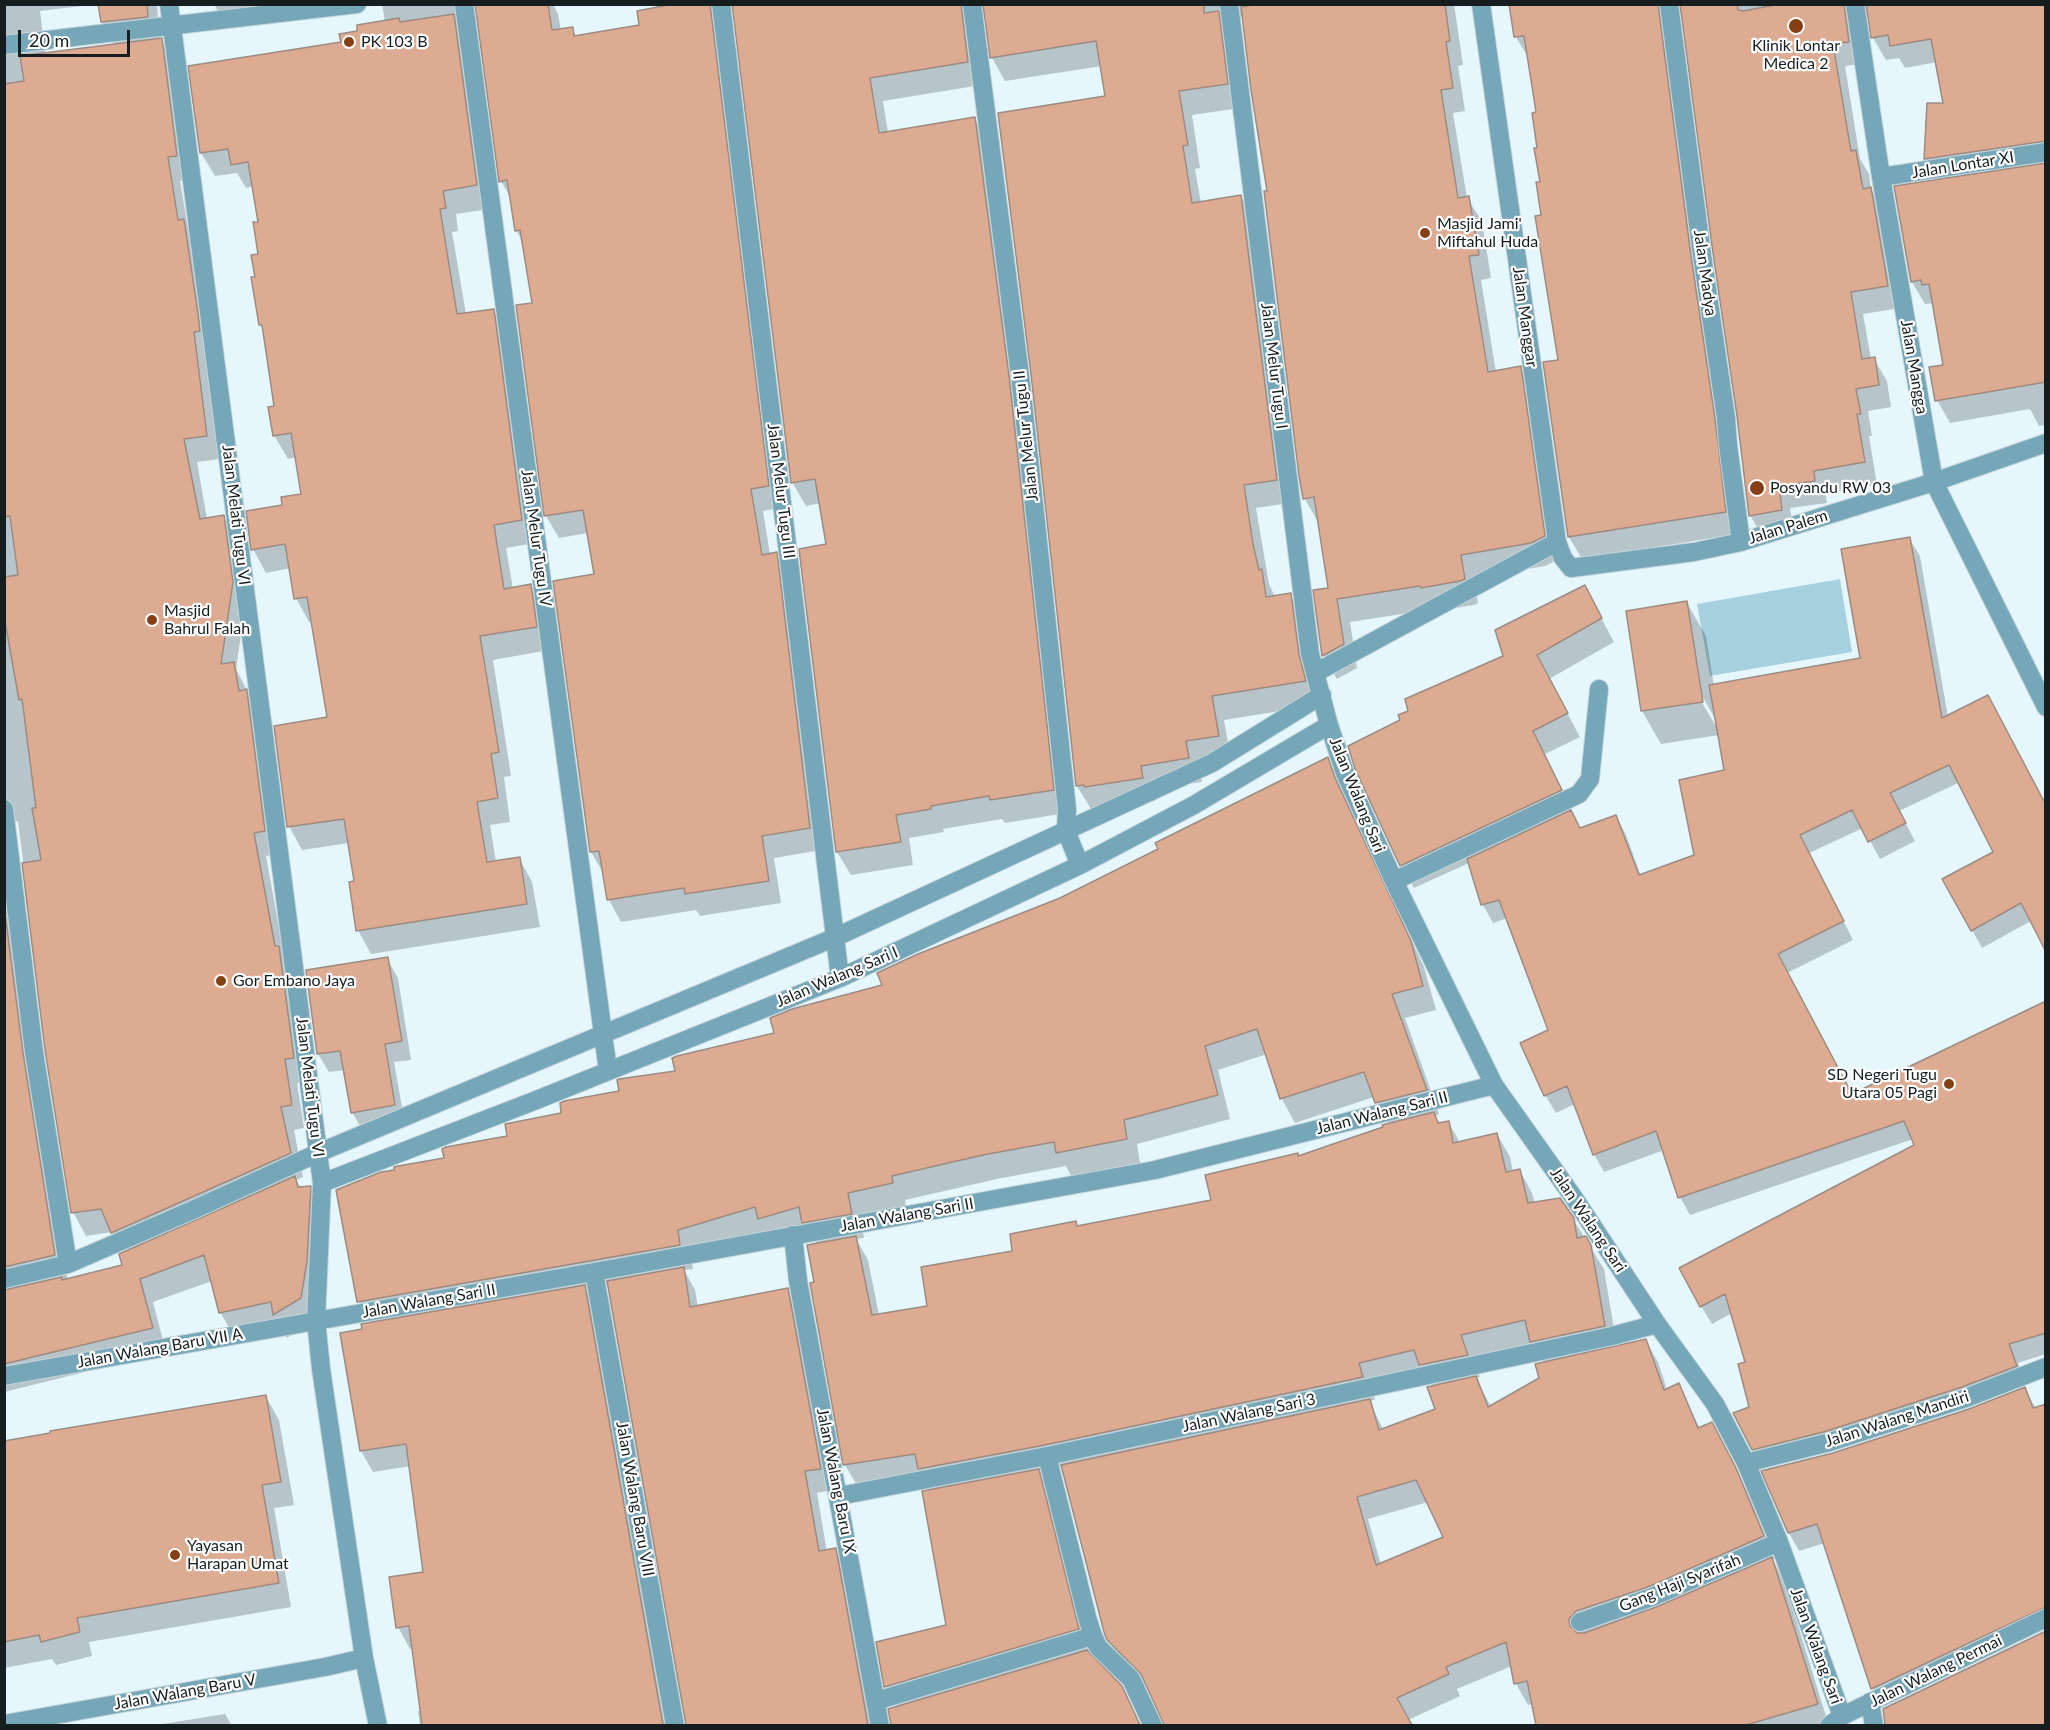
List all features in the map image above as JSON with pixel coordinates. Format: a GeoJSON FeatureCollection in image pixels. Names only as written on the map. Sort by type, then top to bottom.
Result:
{"type":"FeatureCollection","features":[{"type":"Feature","properties":{"kind":"street","name":"Jalan Melati Tugu VI"},"geometry":{"type":"LineString","coordinates":[[169,4],[322,1183],[316,1320],[321,1369],[364,1658],[378,1725]]}},
{"type":"Feature","properties":{"kind":"street"},"geometry":{"type":"LineString","coordinates":[[4,45],[357,4]]}},
{"type":"Feature","properties":{"kind":"street","name":"Jalan Melur Tugu IV"},"geometry":{"type":"LineString","coordinates":[[464,4],[608,1071]]}},
{"type":"Feature","properties":{"kind":"street","name":"Jalan Melur Tugu III"},"geometry":{"type":"LineString","coordinates":[[721,4],[840,978]]}},
{"type":"Feature","properties":{"kind":"street","name":"Jalan Melur Tugu II"},"geometry":{"type":"LineString","coordinates":[[972,4],[1021,387],[1073,846]]}},
{"type":"Feature","properties":{"kind":"street","name":"Jalan Melur Tugu I"},"geometry":{"type":"LineString","coordinates":[[1229,4],[1310,654],[1329,725]]}},
{"type":"Feature","properties":{"kind":"street","name":"Jalan Manggar"},"geometry":{"type":"LineString","coordinates":[[1481,4],[1560,550]]}},
{"type":"Feature","properties":{"kind":"street","name":"Jalan Madya"},"geometry":{"type":"LineString","coordinates":[[1669,4],[1741,542]]}},
{"type":"Feature","properties":{"kind":"street","name":"Jalan Mangga"},"geometry":{"type":"LineString","coordinates":[[1854,4],[1881,177],[1934,482],[2044,699]]}},
{"type":"Feature","properties":{"kind":"street","name":"Jalan Lontar XI"},"geometry":{"type":"LineString","coordinates":[[1881,177],[2046,152]]}},
{"type":"Feature","properties":{"kind":"street","name":"Jalan Palem"},"geometry":{"type":"LineString","coordinates":[[1560,550],[1571,568],[1582,568],[1694,552],[1741,542],[1934,482],[2046,443]]}},
{"type":"Feature","properties":{"kind":"street"},"geometry":{"type":"LineString","coordinates":[[1315,673],[1560,550]]}},
{"type":"Feature","properties":{"kind":"street"},"geometry":{"type":"LineString","coordinates":[[1394,881],[1579,794],[1590,779],[1599,689]]}},
{"type":"Feature","properties":{"kind":"street"},"geometry":{"type":"LineString","coordinates":[[4,1279],[68,1264],[318,1153],[604,1034],[836,938],[1073,846],[1322,695]]}},
{"type":"Feature","properties":{"kind":"street","name":"Jalan Walang Sari I"},"geometry":{"type":"LineString","coordinates":[[322,1183],[840,978],[1073,846],[1194,805],[1329,725]]}},
{"type":"Feature","properties":{"kind":"street","name":"Jalan Walang Sari"},"geometry":{"type":"LineString","coordinates":[[1329,725],[1345,773],[1394,881],[1494,1086],[1574,1198],[1657,1324],[1714,1404],[1746,1463],[1779,1542],[1835,1721]]}},
{"type":"Feature","properties":{"kind":"street"},"geometry":{"type":"LineString","coordinates":[[4,809],[34,1052],[68,1264]]}},
{"type":"Feature","properties":{"kind":"street","name":"Jalan Walang Sari II"},"geometry":{"type":"LineString","coordinates":[[316,1320],[1155,1170],[1494,1086]]}},
{"type":"Feature","properties":{"kind":"street","name":"Jalan Walang Baru IX"},"geometry":{"type":"LineString","coordinates":[[793,1235],[798,1281],[880,1725]]}},
{"type":"Feature","properties":{"kind":"street","name":"Jalan Walang Baru VIII"},"geometry":{"type":"LineString","coordinates":[[594,1272],[675,1725]]}},
{"type":"Feature","properties":{"kind":"street","name":"Jalan Walang Baru VII A"},"geometry":{"type":"LineString","coordinates":[[4,1376],[316,1320]]}},
{"type":"Feature","properties":{"kind":"street","name":"Jalan Walang Sari 3"},"geometry":{"type":"LineString","coordinates":[[839,1496],[1047,1456],[1612,1336],[1657,1324]]}},
{"type":"Feature","properties":{"kind":"street","name":"Jalan Walang Mandiri"},"geometry":{"type":"LineString","coordinates":[[1746,1463],[1841,1438],[1966,1398],[2046,1367]]}},
{"type":"Feature","properties":{"kind":"street"},"geometry":{"type":"LineString","coordinates":[[1047,1456],[1087,1617],[1098,1647],[1131,1679],[1153,1725]]}},
{"type":"Feature","properties":{"kind":"street","name":"Gang Haji Syarifah"},"geometry":{"type":"LineString","coordinates":[[1580,1622],[1652,1597],[1779,1542]]}},
{"type":"Feature","properties":{"kind":"street","name":"Jalan Walang Permai"},"geometry":{"type":"LineString","coordinates":[[1835,1721],[2046,1618]]}},
{"type":"Feature","properties":{"kind":"street"},"geometry":{"type":"LineString","coordinates":[[876,1701],[1094,1636]]}},
{"type":"Feature","properties":{"kind":"street","name":"Jalan Walang Baru V"},"geometry":{"type":"LineString","coordinates":[[4,1724],[364,1658]]}},
{"type":"Feature","properties":{"kind":"street"},"geometry":{"type":"LineString","coordinates":[[1870,1702],[1874,1725]]}},
{"type":"Feature","properties":{"kind":"shaded area"},"geometry":{"type":"Polygon","coordinates":[[[1840,579],[1852,652],[1710,676],[1697,604],[1840,579]]]}},
{"type":"Feature","properties":{"kind":"building"},"geometry":{"type":"Polygon","coordinates":[[[98,4],[147,4],[148,17],[101,22],[98,4]]]}},
{"type":"Feature","properties":{"kind":"building"},"geometry":{"type":"Polygon","coordinates":[[[475,4],[548,4],[552,30],[573,27],[574,36],[639,25],[637,11],[673,4],[710,4],[769,486],[751,489],[762,555],[777,552],[810,828],[762,836],[769,881],[685,894],[684,888],[607,900],[599,851],[590,852],[553,581],[594,574],[583,510],[544,516],[516,305],[532,303],[520,230],[515,231],[507,180],[499,182],[475,4]]]}},
{"type":"Feature","properties":{"kind":"building"},"geometry":{"type":"Polygon","coordinates":[[[732,4],[961,4],[968,62],[870,78],[879,133],[975,117],[1009,376],[1054,790],[990,800],[989,796],[931,806],[931,809],[896,815],[901,842],[836,852],[799,549],[826,544],[815,479],[791,483],[732,4]]]}},
{"type":"Feature","properties":{"kind":"building"},"geometry":{"type":"Polygon","coordinates":[[[983,4],[1204,4],[1204,13],[1219,11],[1228,84],[1179,91],[1188,145],[1183,146],[1192,203],[1241,195],[1277,480],[1244,485],[1253,544],[1259,570],[1262,569],[1266,597],[1291,593],[1299,655],[1306,681],[1212,696],[1219,736],[1186,741],[1189,758],[1141,766],[1143,778],[1085,787],[1084,785],[1076,786],[1031,374],[998,113],[1105,96],[1096,41],[990,58],[983,4]]]}},
{"type":"Feature","properties":{"kind":"building"},"geometry":{"type":"Polygon","coordinates":[[[1258,4],[1445,4],[1450,41],[1446,42],[1453,88],[1441,90],[1458,198],[1469,196],[1479,255],[1469,256],[1488,372],[1521,366],[1545,536],[1531,543],[1461,555],[1465,579],[1460,581],[1337,599],[1344,644],[1322,656],[1313,590],[1328,588],[1314,497],[1303,499],[1299,476],[1264,191],[1267,191],[1241,7],[1258,4]]]}},
{"type":"Feature","properties":{"kind":"building"},"geometry":{"type":"Polygon","coordinates":[[[1509,4],[1658,4],[1726,512],[1568,537],[1543,362],[1558,360],[1535,216],[1541,215],[1536,182],[1540,182],[1534,148],[1537,148],[1532,113],[1536,112],[1524,36],[1514,37],[1509,4]]]}},
{"type":"Feature","properties":{"kind":"building"},"geometry":{"type":"Polygon","coordinates":[[[1680,4],[1737,4],[1738,10],[1743,11],[1780,4],[1844,4],[1849,42],[1833,44],[1851,151],[1856,150],[1863,189],[1871,187],[1888,286],[1851,292],[1862,359],[1875,357],[1879,385],[1856,389],[1861,414],[1857,414],[1865,462],[1814,471],[1815,481],[1779,486],[1782,510],[1749,516],[1737,416],[1680,4]]]}},
{"type":"Feature","properties":{"kind":"building"},"geometry":{"type":"Polygon","coordinates":[[[1866,4],[2046,4],[2046,141],[1924,159],[1927,103],[1943,103],[1931,39],[1890,46],[1888,35],[1871,38],[1866,4]]]}},
{"type":"Feature","properties":{"kind":"building"},"geometry":{"type":"Polygon","coordinates":[[[454,14],[477,185],[443,191],[446,208],[440,209],[457,314],[494,309],[522,520],[494,525],[504,589],[531,584],[537,627],[480,636],[499,752],[491,754],[498,798],[477,802],[487,862],[520,857],[527,904],[356,931],[349,882],[354,881],[344,819],[287,827],[274,726],[327,717],[307,597],[294,599],[285,544],[251,550],[246,511],[282,505],[281,497],[301,494],[291,433],[273,436],[268,407],[274,406],[262,325],[259,325],[251,277],[255,277],[251,255],[258,254],[253,222],[258,222],[248,162],[231,165],[228,149],[200,153],[188,66],[341,42],[339,34],[357,31],[357,25],[399,18],[400,22],[454,14]]]}},
{"type":"Feature","properties":{"kind":"building"},"geometry":{"type":"Polygon","coordinates":[[[162,38],[177,156],[168,157],[178,220],[184,219],[198,314],[200,331],[194,332],[207,436],[184,439],[200,519],[224,515],[233,582],[221,664],[234,662],[239,691],[247,689],[265,831],[254,833],[275,946],[279,946],[294,1058],[285,1059],[292,1105],[281,1107],[291,1153],[111,1233],[101,1209],[71,1213],[45,1050],[22,863],[41,860],[32,808],[36,808],[22,699],[19,700],[4,616],[4,577],[18,575],[10,516],[4,517],[4,84],[24,81],[20,56],[162,38]]]}},
{"type":"Feature","properties":{"kind":"building"},"geometry":{"type":"Polygon","coordinates":[[[2046,163],[2046,382],[1935,401],[1929,367],[1943,365],[1929,284],[1922,285],[1921,280],[1911,282],[1894,186],[2046,163]]]}},
{"type":"Feature","properties":{"kind":"building"},"geometry":{"type":"Polygon","coordinates":[[[1910,537],[1942,718],[1988,695],[2046,805],[2046,952],[2021,903],[1971,931],[1942,879],[1993,852],[1949,765],[1890,793],[1906,823],[1868,842],[1852,810],[1800,835],[1844,921],[1778,954],[1852,1094],[2046,1001],[2046,1333],[2009,1344],[2017,1366],[1962,1387],[1827,1431],[1752,1450],[1733,1413],[1749,1407],[1738,1364],[1745,1362],[1725,1294],[1700,1307],[1679,1268],[1914,1145],[1904,1121],[1678,1198],[1656,1131],[1593,1155],[1567,1086],[1544,1096],[1520,1043],[1548,1030],[1499,900],[1481,905],[1467,859],[1571,810],[1580,828],[1616,815],[1639,875],[1694,855],[1679,780],[1724,770],[1709,685],[1860,658],[1841,549],[1910,537]]]}},
{"type":"Feature","properties":{"kind":"building"},"geometry":{"type":"Polygon","coordinates":[[[1585,585],[1602,618],[1537,655],[1568,713],[1533,731],[1562,790],[1400,866],[1355,769],[1348,746],[1400,720],[1398,715],[1408,711],[1405,699],[1503,656],[1495,630],[1585,585]]]}},
{"type":"Feature","properties":{"kind":"building"},"geometry":{"type":"Polygon","coordinates":[[[1687,601],[1703,702],[1641,711],[1626,611],[1687,601]]]}},
{"type":"Feature","properties":{"kind":"building"},"geometry":{"type":"Polygon","coordinates":[[[1328,757],[1335,778],[1411,941],[1423,986],[1392,994],[1427,1090],[1375,1103],[1364,1072],[1280,1099],[1257,1029],[1205,1046],[1218,1095],[1124,1120],[1127,1139],[1056,1153],[1054,1142],[983,1155],[892,1176],[893,1183],[848,1193],[852,1214],[802,1223],[799,1207],[758,1219],[755,1207],[678,1230],[680,1245],[357,1302],[336,1190],[381,1172],[394,1170],[394,1167],[444,1158],[442,1149],[446,1147],[507,1136],[505,1124],[561,1113],[560,1103],[564,1101],[619,1091],[617,1080],[619,1079],[675,1071],[672,1058],[677,1056],[774,1033],[770,1018],[792,1009],[882,985],[877,973],[918,954],[1060,898],[1158,849],[1155,843],[1328,757]]]}},
{"type":"Feature","properties":{"kind":"building"},"geometry":{"type":"Polygon","coordinates":[[[4,905],[23,1053],[55,1255],[4,1267],[4,905]]]}},
{"type":"Feature","properties":{"kind":"building"},"geometry":{"type":"Polygon","coordinates":[[[388,957],[402,1041],[385,1044],[395,1105],[351,1113],[340,1051],[317,1054],[306,970],[388,957]]]}},
{"type":"Feature","properties":{"kind":"building"},"geometry":{"type":"Polygon","coordinates":[[[1434,1112],[1438,1123],[1449,1121],[1453,1143],[1497,1133],[1506,1172],[1520,1169],[1528,1203],[1560,1198],[1574,1218],[1577,1238],[1586,1236],[1591,1245],[1605,1326],[1530,1342],[1525,1320],[1461,1335],[1468,1355],[1419,1365],[1414,1350],[1359,1363],[1363,1377],[1045,1445],[918,1469],[915,1454],[843,1465],[810,1283],[814,1282],[807,1245],[856,1236],[872,1315],[927,1306],[921,1267],[1012,1251],[1010,1234],[1076,1221],[1077,1226],[1211,1200],[1205,1175],[1298,1153],[1298,1156],[1383,1127],[1382,1125],[1434,1112]]]}},
{"type":"Feature","properties":{"kind":"building"},"geometry":{"type":"Polygon","coordinates":[[[295,1176],[298,1187],[311,1186],[307,1261],[301,1298],[273,1315],[271,1302],[219,1313],[204,1255],[140,1279],[153,1328],[4,1364],[4,1290],[62,1277],[62,1280],[122,1265],[119,1254],[295,1176]]]}},
{"type":"Feature","properties":{"kind":"building"},"geometry":{"type":"Polygon","coordinates":[[[684,1267],[690,1307],[788,1288],[821,1469],[805,1471],[819,1551],[836,1548],[868,1725],[686,1725],[607,1281],[684,1267]]]}},
{"type":"Feature","properties":{"kind":"building"},"geometry":{"type":"Polygon","coordinates":[[[585,1285],[663,1725],[422,1725],[409,1626],[396,1628],[389,1577],[423,1572],[406,1444],[360,1451],[340,1333],[362,1329],[361,1324],[585,1285]]]}},
{"type":"Feature","properties":{"kind":"building"},"geometry":{"type":"Polygon","coordinates":[[[1646,1339],[1664,1390],[1679,1383],[1698,1428],[1712,1422],[1736,1468],[1764,1536],[1648,1587],[1576,1611],[1569,1619],[1570,1626],[1577,1633],[1584,1633],[1656,1607],[1772,1557],[1818,1704],[1746,1725],[1536,1725],[1527,1681],[1514,1684],[1506,1642],[1446,1667],[1449,1674],[1397,1698],[1412,1725],[1164,1725],[1141,1674],[1107,1640],[1061,1465],[1370,1399],[1379,1430],[1435,1409],[1427,1387],[1476,1376],[1488,1407],[1539,1378],[1535,1364],[1646,1339]],[[1416,1480],[1357,1497],[1376,1565],[1443,1537],[1416,1480]]]}},
{"type":"Feature","properties":{"kind":"building"},"geometry":{"type":"Polygon","coordinates":[[[2025,1387],[2033,1408],[2046,1404],[2046,1607],[1871,1689],[1817,1524],[1788,1533],[1761,1471],[1833,1453],[1969,1409],[2025,1387]]]}},
{"type":"Feature","properties":{"kind":"building"},"geometry":{"type":"Polygon","coordinates":[[[266,1395],[281,1482],[262,1485],[279,1583],[77,1618],[80,1632],[41,1642],[39,1635],[4,1642],[4,1441],[50,1433],[50,1431],[266,1395]]]}},
{"type":"Feature","properties":{"kind":"building"},"geometry":{"type":"Polygon","coordinates":[[[1039,1469],[1079,1629],[884,1687],[876,1642],[946,1625],[922,1491],[1039,1469]]]}},
{"type":"Feature","properties":{"kind":"building"},"geometry":{"type":"Polygon","coordinates":[[[2046,1631],[2046,1725],[1885,1725],[1883,1709],[2046,1631]]]}},
{"type":"Feature","properties":{"kind":"building"},"geometry":{"type":"Polygon","coordinates":[[[1087,1650],[1122,1686],[1140,1725],[891,1725],[888,1709],[1087,1650]]]}},
{"type":"Feature","properties":{"kind":"place","name":"Klinik Lontar Medica 2"},"geometry":{"type":"Point","coordinates":[1796,26]}},
{"type":"Feature","properties":{"kind":"place","name":"PK 103 B"},"geometry":{"type":"Point","coordinates":[349,42]}},
{"type":"Feature","properties":{"kind":"place","name":"Masjid Jami' Miftahul Huda"},"geometry":{"type":"Point","coordinates":[1425,233]}},
{"type":"Feature","properties":{"kind":"place","name":"Posyandu RW 03"},"geometry":{"type":"Point","coordinates":[1757,488]}},
{"type":"Feature","properties":{"kind":"place","name":"Masjid Bahrul Falah"},"geometry":{"type":"Point","coordinates":[152,620]}},
{"type":"Feature","properties":{"kind":"place","name":"Gor Embano Jaya"},"geometry":{"type":"Point","coordinates":[221,981]}},
{"type":"Feature","properties":{"kind":"place","name":"SD Negeri Tugu Utara 05 Pagi"},"geometry":{"type":"Point","coordinates":[1949,1084]}},
{"type":"Feature","properties":{"kind":"place","name":"Yayasan Harapan Umat"},"geometry":{"type":"Point","coordinates":[175,1555]}}]}
